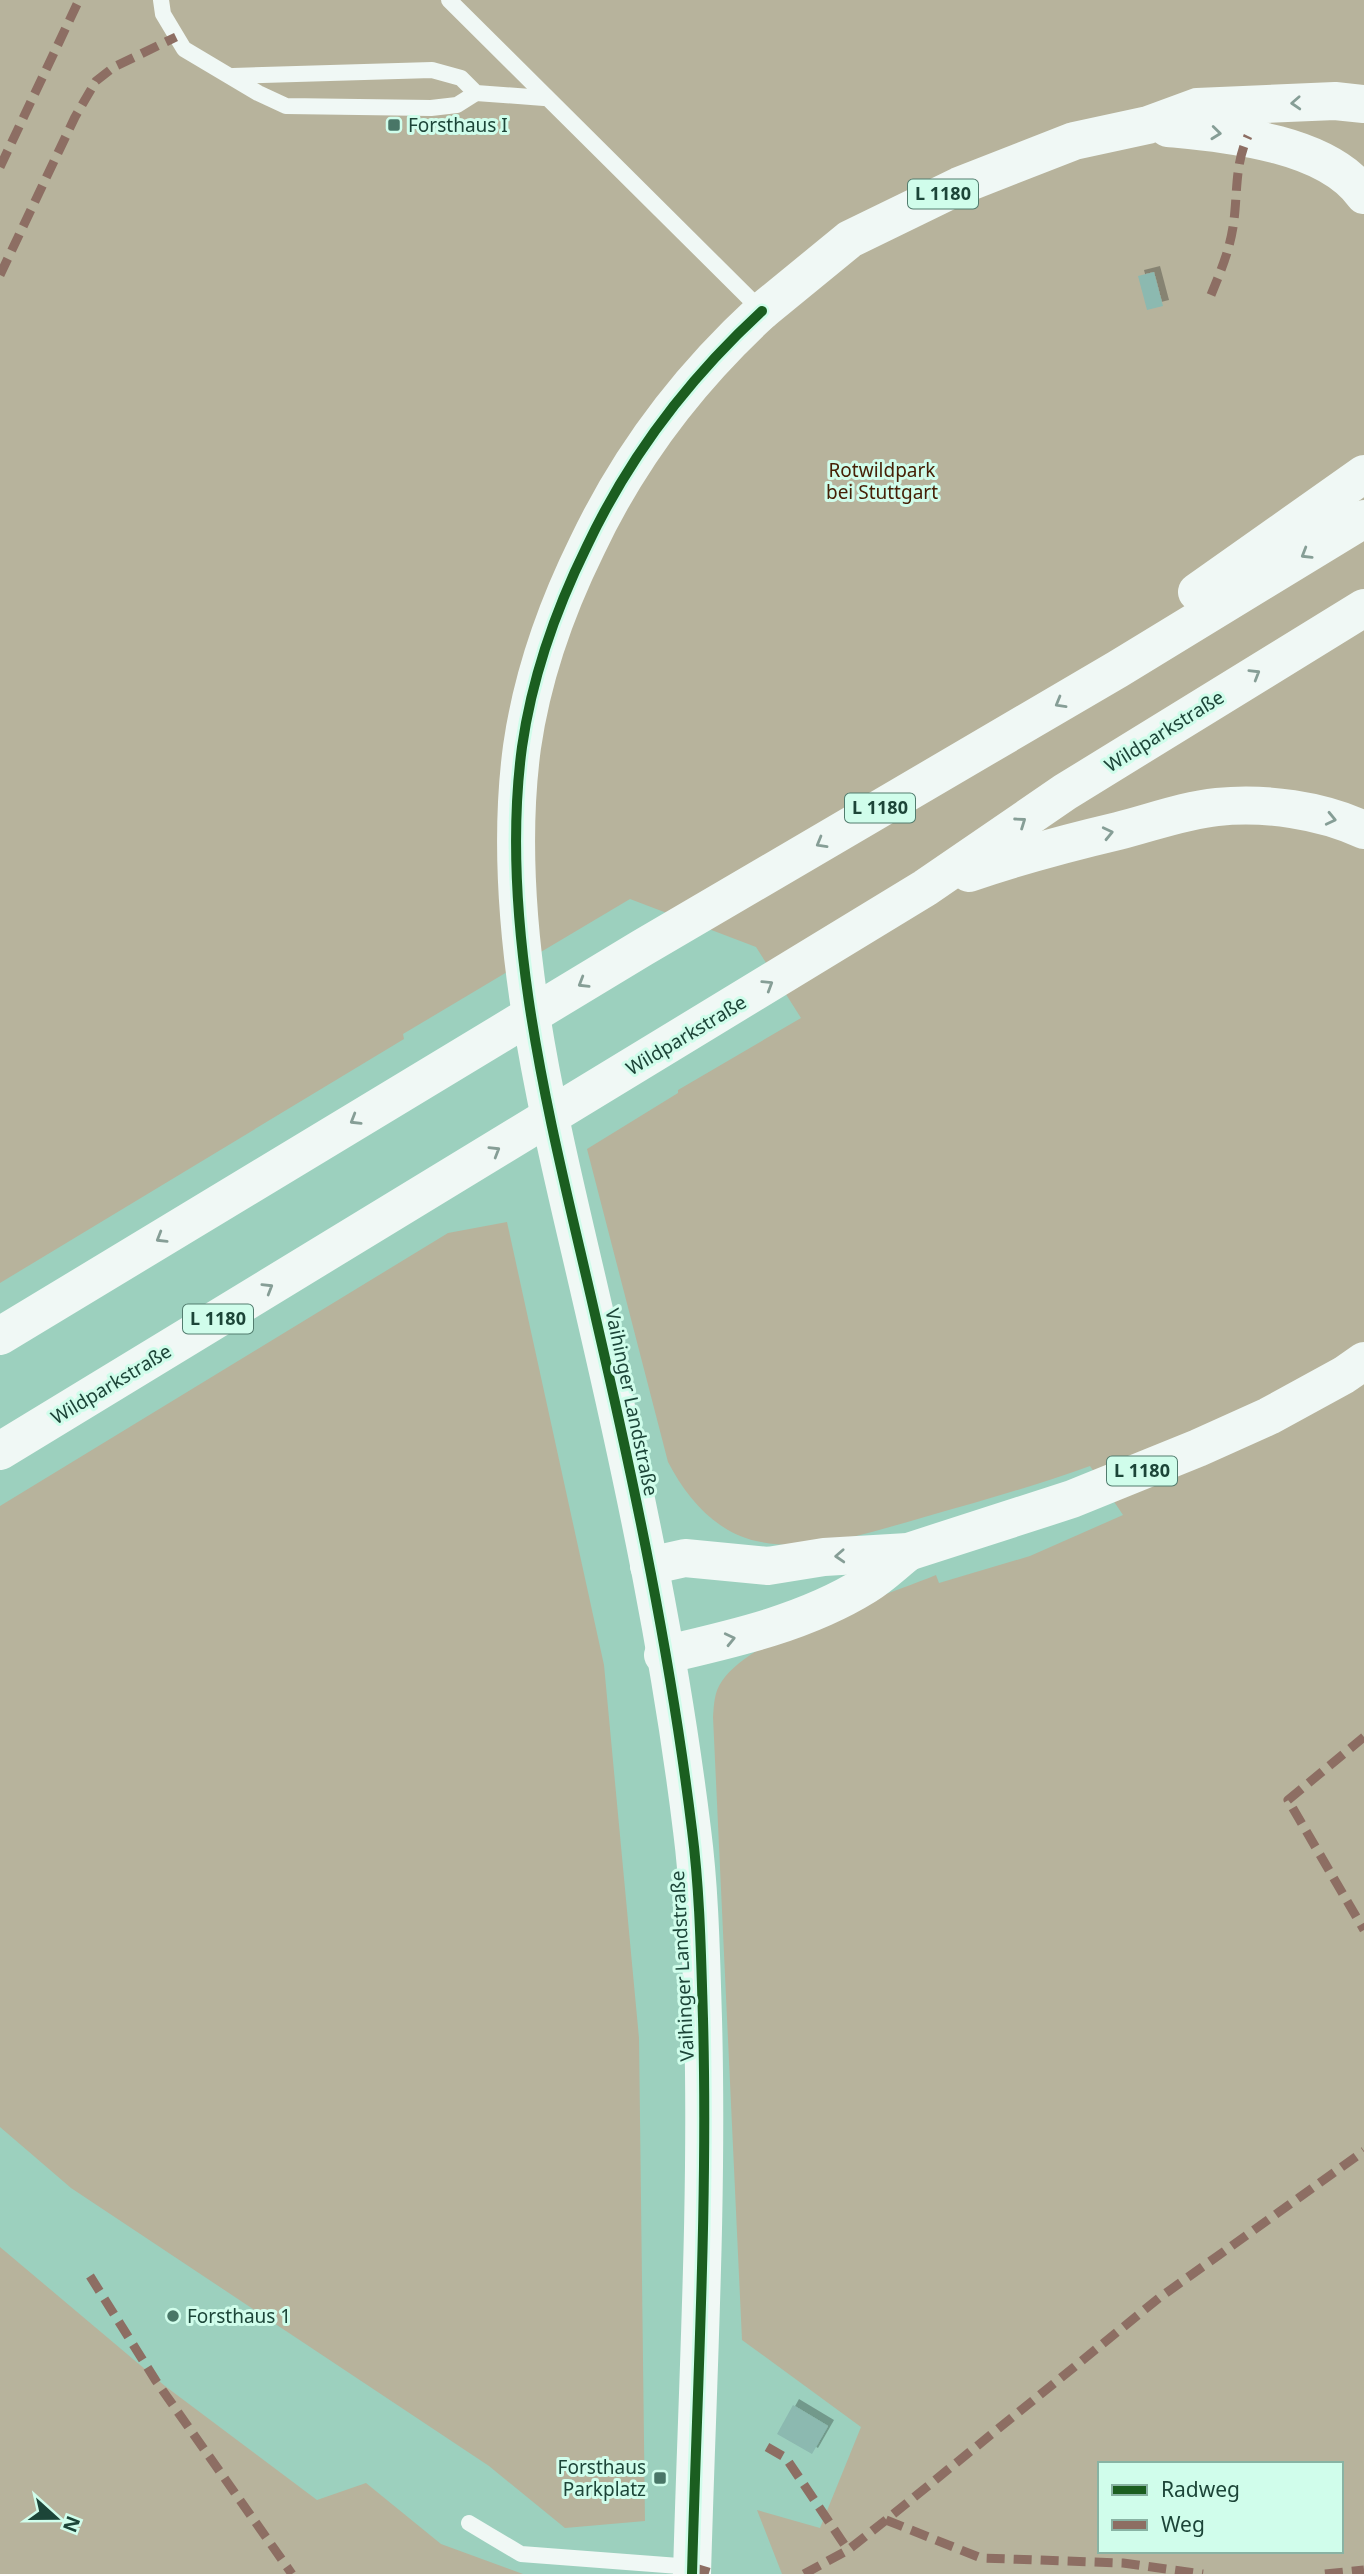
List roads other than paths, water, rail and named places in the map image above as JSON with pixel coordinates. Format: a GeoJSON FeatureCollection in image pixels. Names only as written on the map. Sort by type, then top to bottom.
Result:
{"type":"FeatureCollection","features":[{"type":"Feature","properties":{"kind":"main road","name":"L 1180"},"geometry":{"type":"LineString","coordinates":[[762,311],[850,239],[947,192],[1074,141],[1149,125],[1197,107],[1335,102],[1364,104]]}},
{"type":"Feature","properties":{"kind":"main road","name":"L 1180"},"geometry":{"type":"LineString","coordinates":[[1149,125],[1248,136],[1309,154],[1357,184],[1364,195]]}},
{"type":"Feature","properties":{"kind":"main road","name":"Vaihinger Landstraße"},"geometry":{"type":"LineString","coordinates":[[692,2571],[702,2308],[705,2080],[693,1832],[649,1566],[540,1066],[521,942],[518,788],[523,743],[537,674],[566,590],[611,495],[644,442],[685,389],[762,311]]}},
{"type":"Feature","properties":{"kind":"main road"},"geometry":{"type":"LineString","coordinates":[[1118,669],[1168,613],[1364,474]]}},
{"type":"Feature","properties":{"kind":"main road","name":"L 1180"},"geometry":{"type":"LineString","coordinates":[[0,1336],[413,1085],[1118,669],[1364,519]]}},
{"type":"Feature","properties":{"kind":"main road","name":"Wildparkstraße"},"geometry":{"type":"LineString","coordinates":[[0,1451],[668,1047],[925,888],[1065,792],[1364,608]]}},
{"type":"Feature","properties":{"kind":"main road","name":"L 1180"},"geometry":{"type":"LineString","coordinates":[[925,888],[1042,848],[1216,807],[1256,806],[1300,811],[1347,822],[1364,830]]}},
{"type":"Feature","properties":{"kind":"main road","name":"L 1180"},"geometry":{"type":"LineString","coordinates":[[649,1566],[685,1558],[768,1566],[824,1557],[908,1552],[1072,1499],[1198,1448],[1269,1416],[1364,1361]]}},
{"type":"Feature","properties":{"kind":"main road","name":"L 1180"},"geometry":{"type":"LineString","coordinates":[[663,1654],[749,1635],[813,1610],[866,1586],[908,1552]]}},
{"type":"Feature","properties":{"kind":"lane"},"geometry":{"type":"LineString","coordinates":[[160,0],[163,14],[184,49],[258,93],[286,106],[431,108],[457,105],[476,93],[544,98]]}},
{"type":"Feature","properties":{"kind":"lane"},"geometry":{"type":"LineString","coordinates":[[449,0],[544,98],[672,218],[762,311]]}},
{"type":"Feature","properties":{"kind":"lane"},"geometry":{"type":"LineString","coordinates":[[233,76],[432,70],[461,78],[476,93]]}},
{"type":"Feature","properties":{"kind":"lane"},"geometry":{"type":"LineString","coordinates":[[469,2523],[521,2554],[692,2571]]}},
{"type":"Feature","properties":{"kind":"place","name":"Forsthaus I"},"geometry":{"type":"Point","coordinates":[394,125]}},
{"type":"Feature","properties":{"kind":"place","name":"Forsthaus 1"},"geometry":{"type":"Point","coordinates":[173,2316]}},
{"type":"Feature","properties":{"kind":"place","name":"Forsthaus Parkplatz"},"geometry":{"type":"Point","coordinates":[660,2478]}},
{"type":"Feature","properties":{"kind":"park label","name":"Rotwildpark bei Stuttgart"},"geometry":{"type":"Point","coordinates":[882,481]}}]}
